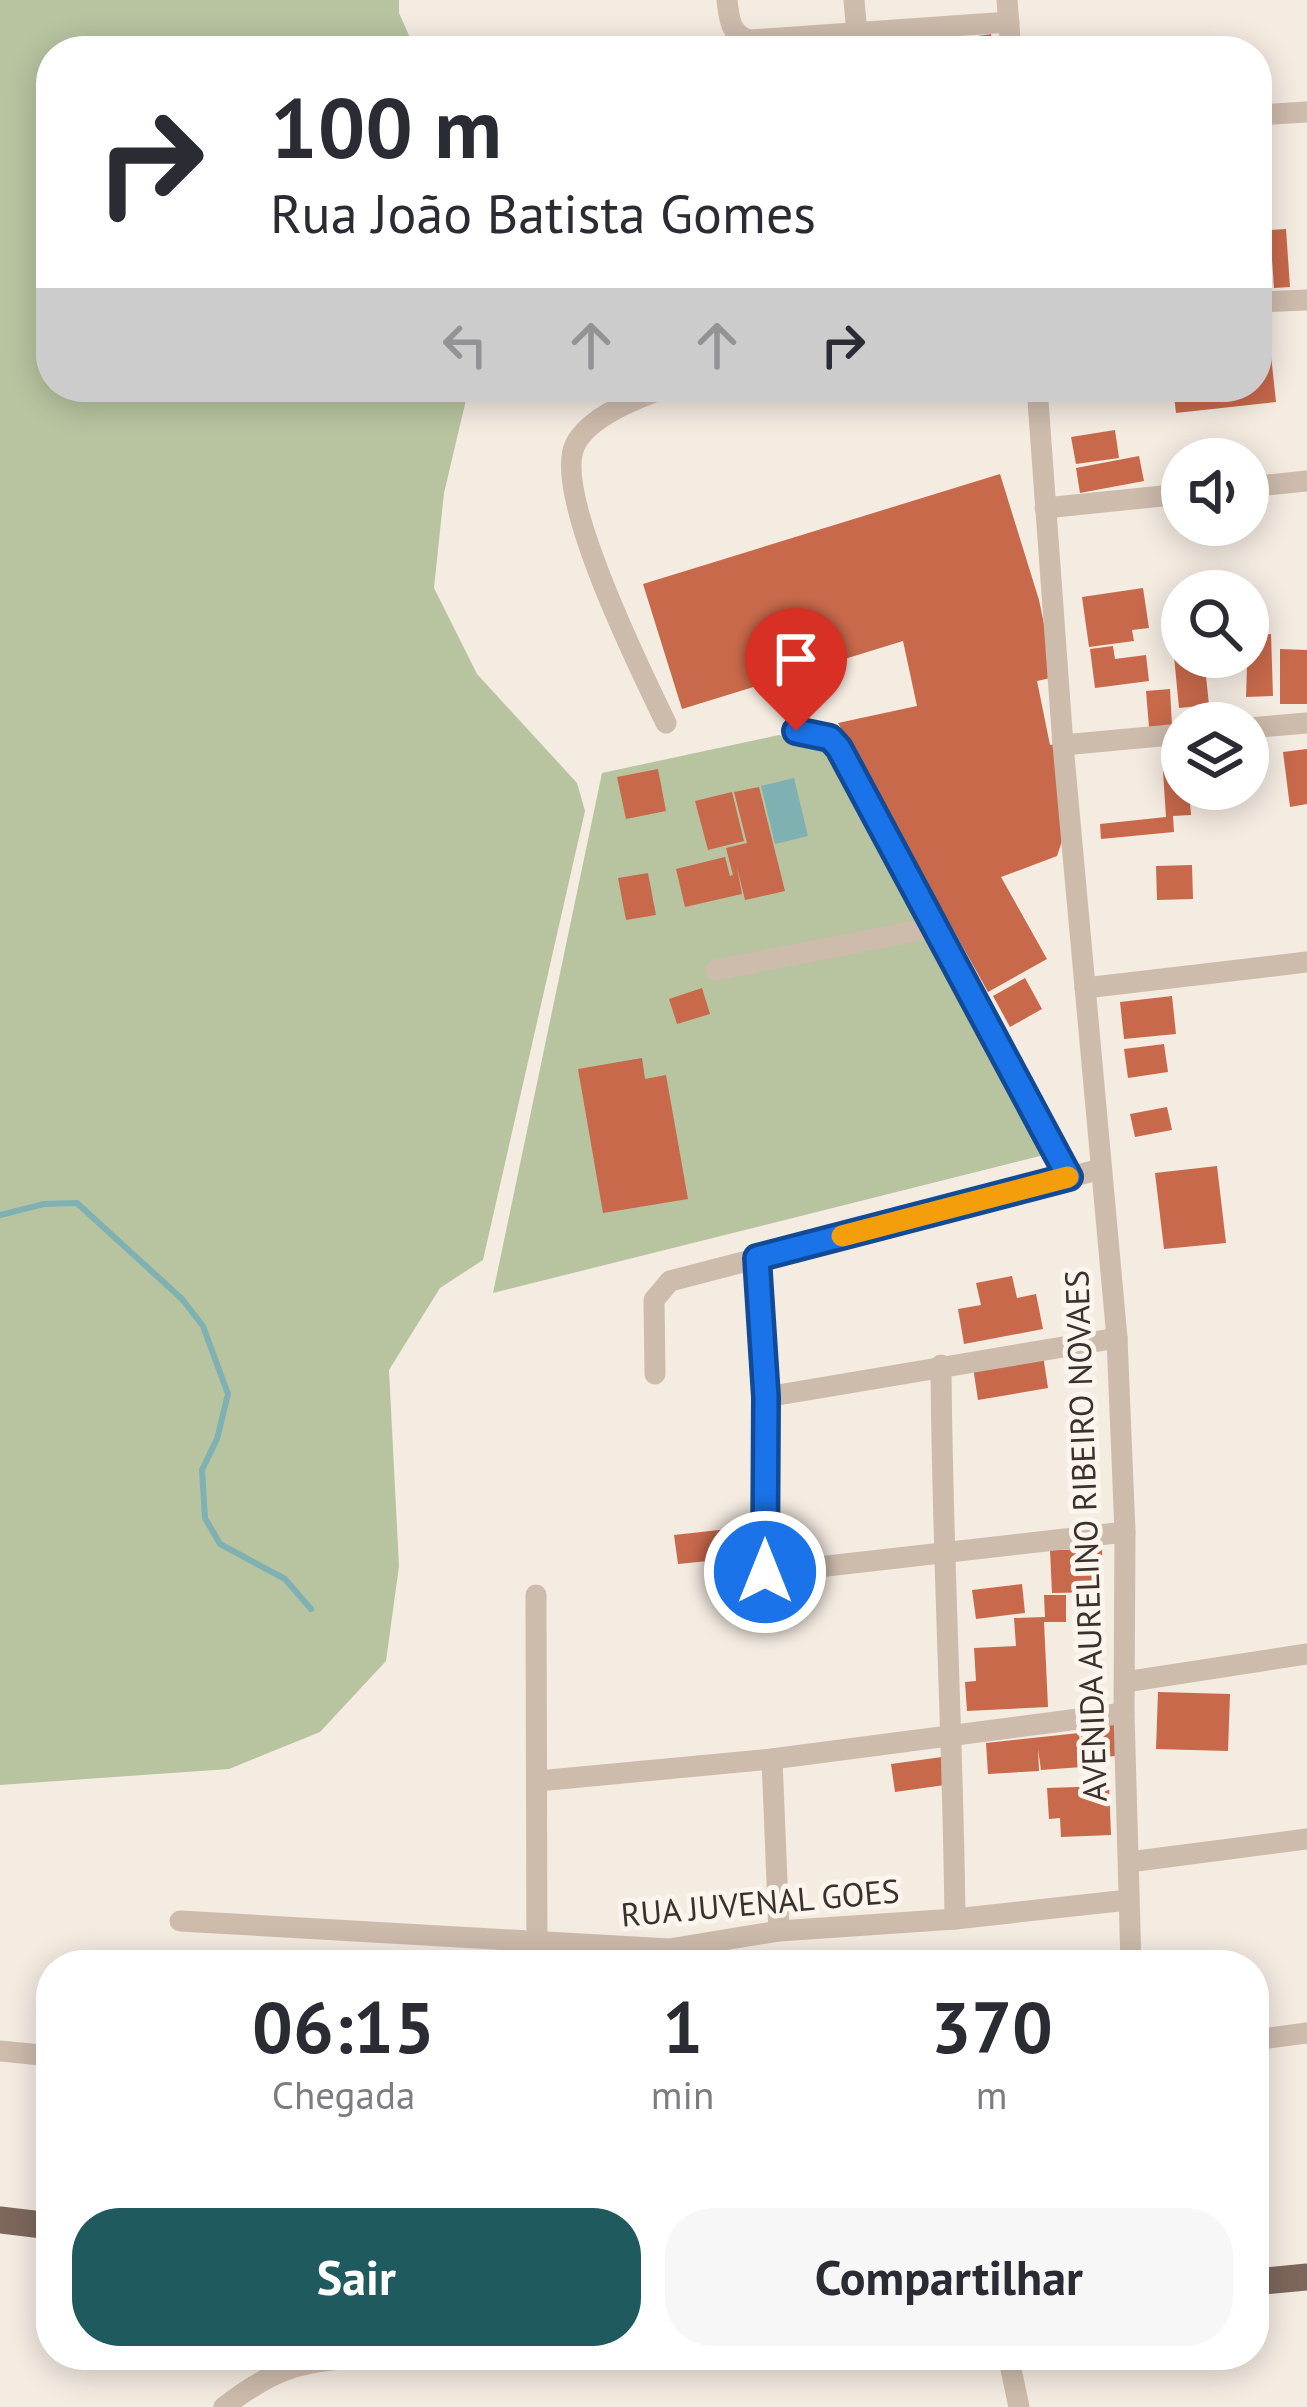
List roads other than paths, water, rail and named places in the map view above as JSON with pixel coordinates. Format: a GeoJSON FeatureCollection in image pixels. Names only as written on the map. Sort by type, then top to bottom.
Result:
{"type":"FeatureCollection","features":[{"type":"Feature","properties":{"kind":"main road"},"geometry":{"type":"LineString","coordinates":[[0,2220],[36,2224]]}},
{"type":"Feature","properties":{"kind":"main road"},"geometry":{"type":"LineString","coordinates":[[1269,2281],[1307,2277]]}},
{"type":"Feature","properties":{"kind":"street"},"geometry":{"type":"LineString","coordinates":[[727,0],[739,36]]}},
{"type":"Feature","properties":{"kind":"street"},"geometry":{"type":"LineString","coordinates":[[854,0],[857,34]]}},
{"type":"Feature","properties":{"kind":"street"},"geometry":{"type":"LineString","coordinates":[[821,36],[1008,11]]}},
{"type":"Feature","properties":{"kind":"street"},"geometry":{"type":"LineString","coordinates":[[1272,114],[1307,112]]}},
{"type":"Feature","properties":{"kind":"street"},"geometry":{"type":"LineString","coordinates":[[1272,301],[1307,300]]}},
{"type":"Feature","properties":{"kind":"street"},"geometry":{"type":"LineString","coordinates":[[639,402],[585,430],[570,465],[579,514],[616,617],[666,723]]}},
{"type":"Feature","properties":{"kind":"street","name":"AVENIDA AURELINO RIBEIRO NOVAES"},"geometry":{"type":"LineString","coordinates":[[1038,402],[1063,745],[1117,1338],[1125,1532],[1130,1950]]}},
{"type":"Feature","properties":{"kind":"street"},"geometry":{"type":"LineString","coordinates":[[1269,485],[1307,481]]}},
{"type":"Feature","properties":{"kind":"street"},"geometry":{"type":"LineString","coordinates":[[1045,508],[1161,496]]}},
{"type":"Feature","properties":{"kind":"street"},"geometry":{"type":"LineString","coordinates":[[1269,726],[1307,723]]}},
{"type":"Feature","properties":{"kind":"street"},"geometry":{"type":"LineString","coordinates":[[796,731],[830,738],[839,748],[1069,1177]]}},
{"type":"Feature","properties":{"kind":"street"},"geometry":{"type":"LineString","coordinates":[[1063,745],[1161,736]]}},
{"type":"Feature","properties":{"kind":"street"},"geometry":{"type":"LineString","coordinates":[[716,970],[936,927]]}},
{"type":"Feature","properties":{"kind":"street"},"geometry":{"type":"LineString","coordinates":[[1084,988],[1307,962]]}},
{"type":"Feature","properties":{"kind":"street"},"geometry":{"type":"LineString","coordinates":[[655,1374],[654,1300],[663,1285],[1101,1169]]}},
{"type":"Feature","properties":{"kind":"street"},"geometry":{"type":"LineString","coordinates":[[757,1258],[766,1397],[766,1573],[1125,1532]]}},
{"type":"Feature","properties":{"kind":"street"},"geometry":{"type":"LineString","coordinates":[[766,1397],[1117,1338]]}},
{"type":"Feature","properties":{"kind":"street"},"geometry":{"type":"LineString","coordinates":[[941,1365],[942,1555],[953,1736],[955,1919]]}},
{"type":"Feature","properties":{"kind":"street"},"geometry":{"type":"LineString","coordinates":[[536,1595],[537,1950]]}},
{"type":"Feature","properties":{"kind":"street"},"geometry":{"type":"LineString","coordinates":[[1125,1682],[1307,1654]]}},
{"type":"Feature","properties":{"kind":"street"},"geometry":{"type":"LineString","coordinates":[[538,1781],[772,1759],[1124,1714]]}},
{"type":"Feature","properties":{"kind":"street"},"geometry":{"type":"LineString","coordinates":[[772,1759],[779,1931]]}},
{"type":"Feature","properties":{"kind":"street"},"geometry":{"type":"LineString","coordinates":[[1129,1862],[1307,1839]]}},
{"type":"Feature","properties":{"kind":"street","name":"RUA JUVENAL GOES"},"geometry":{"type":"LineString","coordinates":[[643,1950],[779,1931],[955,1919],[1128,1900]]}},
{"type":"Feature","properties":{"kind":"street","name":"RUA JUVENAL GOES"},"geometry":{"type":"LineString","coordinates":[[180,1921],[494,1950]]}},
{"type":"Feature","properties":{"kind":"street"},"geometry":{"type":"LineString","coordinates":[[1269,2039],[1307,2033]]}},
{"type":"Feature","properties":{"kind":"street"},"geometry":{"type":"LineString","coordinates":[[0,2051],[36,2055]]}},
{"type":"Feature","properties":{"kind":"street"},"geometry":{"type":"LineString","coordinates":[[224,2407],[253,2384],[283,2370]]}},
{"type":"Feature","properties":{"kind":"street"},"geometry":{"type":"LineString","coordinates":[[1011,2370],[1019,2407]]}},
{"type":"Feature","properties":{"kind":"water"},"geometry":{"type":"Polygon","coordinates":[[[794,778],[808,836],[775,844],[761,786],[794,778]]]}},
{"type":"Feature","properties":{"kind":"waterway"},"geometry":{"type":"LineString","coordinates":[[0,1215],[44,1204],[77,1203],[182,1299],[203,1326],[228,1394],[217,1439],[202,1470],[205,1518],[220,1544],[285,1579],[311,1609]]}}]}
